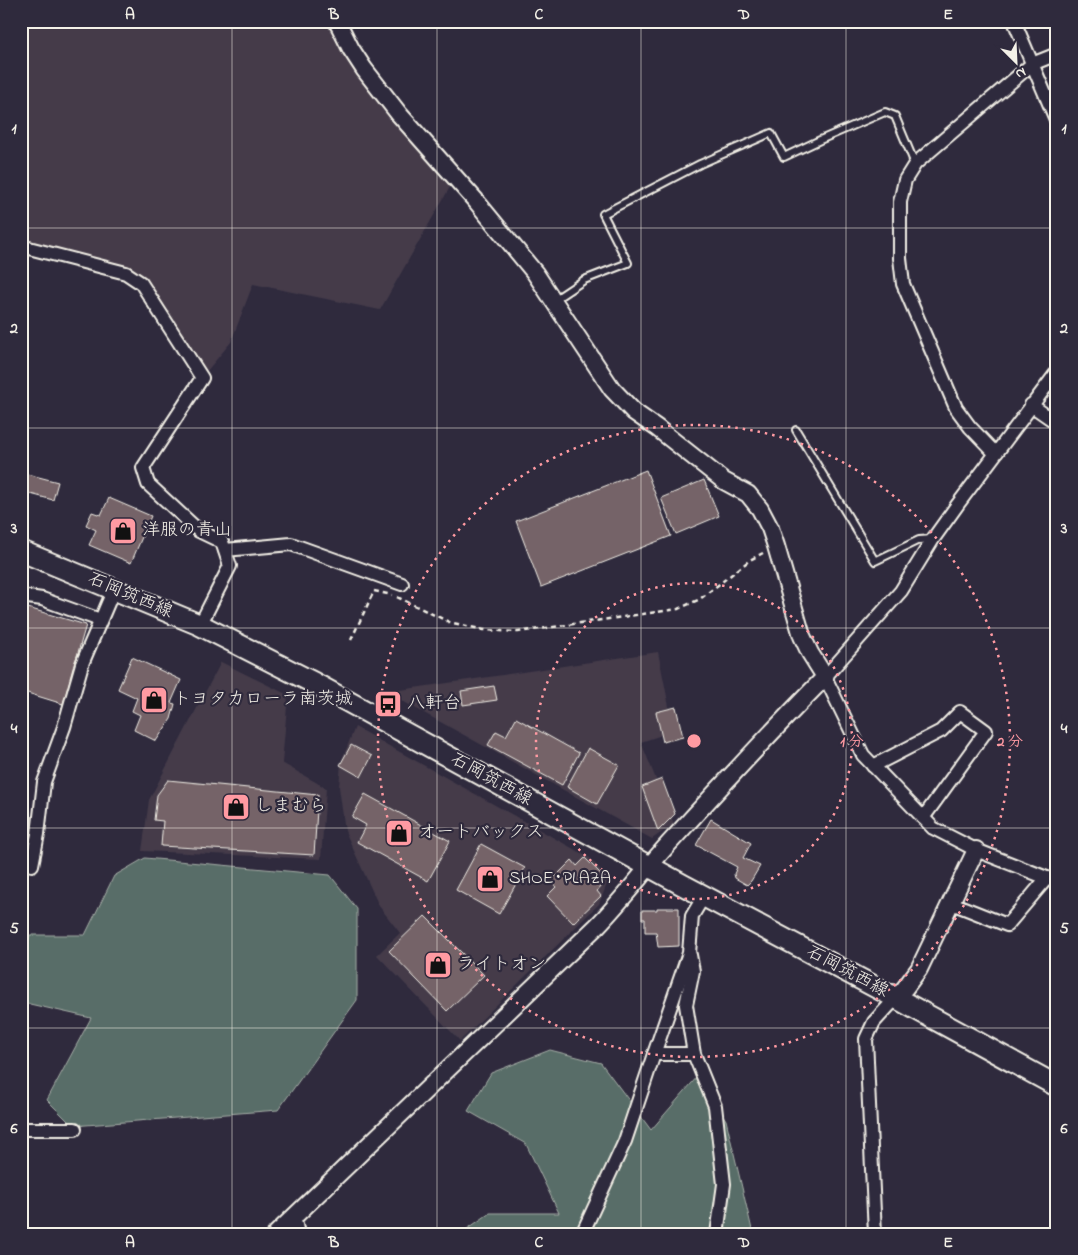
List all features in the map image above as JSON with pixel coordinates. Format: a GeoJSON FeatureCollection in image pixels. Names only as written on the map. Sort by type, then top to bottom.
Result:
{"type":"FeatureCollection","features":[{"type":"Feature","properties":{"kind":"main road","name":"石岡筑西線"},"geometry":{"type":"LineString","coordinates":[[21,551],[200,625],[314,683],[649,867],[1057,1086]]}},
{"type":"Feature","properties":{"kind":"street"},"geometry":{"type":"LineString","coordinates":[[337,21],[351,49],[364,69],[399,114],[516,248],[535,273],[616,394],[634,412],[724,481],[748,494],[760,508],[776,546],[802,636],[825,677],[863,756],[933,828],[976,850],[1052,880],[1007,925],[954,904]]}},
{"type":"Feature","properties":{"kind":"street"},"geometry":{"type":"LineString","coordinates":[[1014,21],[1057,122]]}},
{"type":"Feature","properties":{"kind":"street"},"geometry":{"type":"LineString","coordinates":[[995,453],[970,427],[956,408],[903,284],[900,258],[900,202],[905,180],[915,164],[1032,64],[1057,54]]}},
{"type":"Feature","properties":{"kind":"street"},"geometry":{"type":"LineString","coordinates":[[21,246],[126,273],[141,283],[202,378],[143,468],[148,484],[199,531],[222,542],[225,550],[230,566],[200,625]]}},
{"type":"Feature","properties":{"kind":"street"},"geometry":{"type":"LineString","coordinates":[[276,1234],[598,926],[768,735],[825,677],[901,591],[933,539],[1057,372]]}},
{"type":"Feature","properties":{"kind":"street"},"geometry":{"type":"LineString","coordinates":[[1031,405],[1057,423]]}},
{"type":"Feature","properties":{"kind":"street"},"geometry":{"type":"LineString","coordinates":[[225,550],[290,544],[402,584]]}},
{"type":"Feature","properties":{"kind":"street"},"geometry":{"type":"LineString","coordinates":[[21,864],[32,865],[38,834],[44,782],[64,728],[82,664],[114,589]]}},
{"type":"Feature","properties":{"kind":"street"},"geometry":{"type":"LineString","coordinates":[[21,596],[42,599],[100,620]]}},
{"type":"Feature","properties":{"kind":"street"},"geometry":{"type":"LineString","coordinates":[[873,766],[942,731],[960,712],[986,731],[923,818]]}},
{"type":"Feature","properties":{"kind":"street"},"geometry":{"type":"LineString","coordinates":[[876,1234],[866,1039],[874,1022],[906,988],[918,969],[976,850]]}},
{"type":"Feature","properties":{"kind":"street"},"geometry":{"type":"LineString","coordinates":[[582,1234],[625,1141],[689,953],[692,916],[704,896]]}},
{"type":"Feature","properties":{"kind":"street"},"geometry":{"type":"LineString","coordinates":[[689,953],[693,971],[686,1005],[694,1054],[715,1106],[724,1184],[717,1234]]}},
{"type":"Feature","properties":{"kind":"street"},"geometry":{"type":"LineString","coordinates":[[654,1054],[694,1054]]}},
{"type":"Feature","properties":{"kind":"street"},"geometry":{"type":"LineString","coordinates":[[21,1129],[76,1129]]}},
{"type":"Feature","properties":{"kind":"street"},"geometry":{"type":"LineString","coordinates":[[294,1216],[298,1234]]}},
{"type":"Feature","properties":{"kind":"lane"},"geometry":{"type":"LineString","coordinates":[[552,301],[584,280],[628,263],[603,214],[700,164],[772,132],[784,157],[886,112],[895,116],[915,164]]}},
{"type":"Feature","properties":{"kind":"lane"},"geometry":{"type":"LineString","coordinates":[[796,430],[875,561],[919,540],[933,539]]}},
{"type":"Feature","properties":{"kind":"path"},"geometry":{"type":"LineString","coordinates":[[374,591],[394,595],[449,622],[484,630],[518,632],[678,610],[700,599],[750,560],[776,546]]}},
{"type":"Feature","properties":{"kind":"path"},"geometry":{"type":"LineString","coordinates":[[351,640],[381,576]]}},
{"type":"Feature","properties":{"kind":"shaded area"},"geometry":{"type":"Polygon","coordinates":[[[21,21],[329,21],[364,76],[450,187],[380,310],[253,284],[231,342],[206,372],[146,277],[124,267],[21,240],[21,21]]]}},
{"type":"Feature","properties":{"kind":"shaded area"},"geometry":{"type":"Polygon","coordinates":[[[658,652],[674,731],[641,742],[674,824],[652,839],[386,692],[658,652]]]}},
{"type":"Feature","properties":{"kind":"shaded area"},"geometry":{"type":"Polygon","coordinates":[[[221,662],[288,695],[282,763],[326,788],[321,859],[142,851],[149,800],[221,662]]]}},
{"type":"Feature","properties":{"kind":"shaded area"},"geometry":{"type":"Polygon","coordinates":[[[355,727],[590,858],[609,879],[599,904],[460,1041],[377,955],[400,933],[379,906],[345,831],[339,787],[341,762],[355,727]]]}},
{"type":"Feature","properties":{"kind":"green space"},"geometry":{"type":"Polygon","coordinates":[[[145,858],[330,875],[357,909],[357,1000],[278,1110],[73,1126],[47,1100],[91,1018],[21,1002],[21,970],[30,935],[85,935],[114,876],[145,858]]]}},
{"type":"Feature","properties":{"kind":"green space"},"geometry":{"type":"Polygon","coordinates":[[[550,1050],[601,1063],[651,1130],[698,1076],[726,1120],[753,1234],[460,1234],[490,1213],[559,1213],[526,1144],[468,1111],[491,1073],[550,1050]]]}},
{"type":"Feature","properties":{"kind":"building"},"geometry":{"type":"Polygon","coordinates":[[[646,470],[671,536],[541,587],[516,521],[646,470]]]}},
{"type":"Feature","properties":{"kind":"building"},"geometry":{"type":"Polygon","coordinates":[[[27,474],[58,482],[53,500],[23,492],[27,474]]]}},
{"type":"Feature","properties":{"kind":"building"},"geometry":{"type":"Polygon","coordinates":[[[704,480],[719,516],[676,534],[661,498],[704,480]]]}},
{"type":"Feature","properties":{"kind":"building"},"geometry":{"type":"Polygon","coordinates":[[[109,498],[151,516],[131,563],[89,545],[96,530],[86,525],[92,512],[101,515],[109,498]]]}},
{"type":"Feature","properties":{"kind":"building"},"geometry":{"type":"Polygon","coordinates":[[[21,606],[86,625],[63,704],[21,691],[21,606]]]}},
{"type":"Feature","properties":{"kind":"building","name":"トヨタカローラ南茨城"},"geometry":{"type":"Polygon","coordinates":[[[132,657],[181,680],[171,703],[175,704],[171,719],[156,741],[134,730],[140,715],[132,711],[137,698],[118,689],[132,657]]]}},
{"type":"Feature","properties":{"kind":"building"},"geometry":{"type":"Polygon","coordinates":[[[494,686],[497,700],[463,705],[461,691],[494,686]]]}},
{"type":"Feature","properties":{"kind":"building"},"geometry":{"type":"Polygon","coordinates":[[[676,707],[683,737],[663,742],[656,712],[676,707]]]}},
{"type":"Feature","properties":{"kind":"building"},"geometry":{"type":"Polygon","coordinates":[[[516,718],[579,753],[562,785],[488,745],[496,731],[506,736],[516,718]]]}},
{"type":"Feature","properties":{"kind":"building"},"geometry":{"type":"Polygon","coordinates":[[[351,745],[372,756],[361,777],[340,765],[351,745]]]}},
{"type":"Feature","properties":{"kind":"building"},"geometry":{"type":"Polygon","coordinates":[[[588,748],[619,765],[597,804],[567,787],[588,748]]]}},
{"type":"Feature","properties":{"kind":"building"},"geometry":{"type":"Polygon","coordinates":[[[662,779],[675,814],[658,831],[642,787],[662,779]]]}},
{"type":"Feature","properties":{"kind":"building","name":"しまむら"},"geometry":{"type":"Polygon","coordinates":[[[168,780],[318,795],[314,855],[161,846],[163,821],[154,820],[157,795],[168,780]]]}},
{"type":"Feature","properties":{"kind":"building","name":"オートバックス"},"geometry":{"type":"Polygon","coordinates":[[[365,794],[450,841],[428,881],[357,842],[366,825],[352,817],[365,794]]]}},
{"type":"Feature","properties":{"kind":"building"},"geometry":{"type":"Polygon","coordinates":[[[711,819],[751,843],[743,858],[760,866],[747,885],[735,878],[734,874],[737,867],[696,845],[711,819]]]}},
{"type":"Feature","properties":{"kind":"building","name":"SHOE･PLAZA"},"geometry":{"type":"Polygon","coordinates":[[[481,844],[525,868],[499,914],[456,890],[481,844]]]}},
{"type":"Feature","properties":{"kind":"building"},"geometry":{"type":"Polygon","coordinates":[[[585,858],[606,879],[597,891],[601,896],[573,923],[547,896],[556,887],[551,881],[572,860],[577,866],[585,858]]]}},
{"type":"Feature","properties":{"kind":"building"},"geometry":{"type":"Polygon","coordinates":[[[657,908],[679,908],[679,946],[658,947],[656,932],[645,932],[645,919],[642,919],[642,910],[657,910],[657,908]]]}},
{"type":"Feature","properties":{"kind":"building"},"geometry":{"type":"Polygon","coordinates":[[[425,916],[484,975],[447,1011],[389,951],[425,916]]]}},
{"type":"Feature","properties":{"kind":"place","name":"洋服の青山"},"geometry":{"type":"Point","coordinates":[123,531]}},
{"type":"Feature","properties":{"kind":"place","name":"トヨタカローラ南茨城"},"geometry":{"type":"Point","coordinates":[154,700]}},
{"type":"Feature","properties":{"kind":"place","name":"八軒台"},"geometry":{"type":"Point","coordinates":[388,704]}},
{"type":"Feature","properties":{"kind":"place","name":"しまむら"},"geometry":{"type":"Point","coordinates":[236,807]}},
{"type":"Feature","properties":{"kind":"place","name":"オートバックス"},"geometry":{"type":"Point","coordinates":[399,833]}},
{"type":"Feature","properties":{"kind":"place","name":"SHOE･PLAZA"},"geometry":{"type":"Point","coordinates":[490,879]}},
{"type":"Feature","properties":{"kind":"place","name":"ライトオン"},"geometry":{"type":"Point","coordinates":[438,965]}}]}
